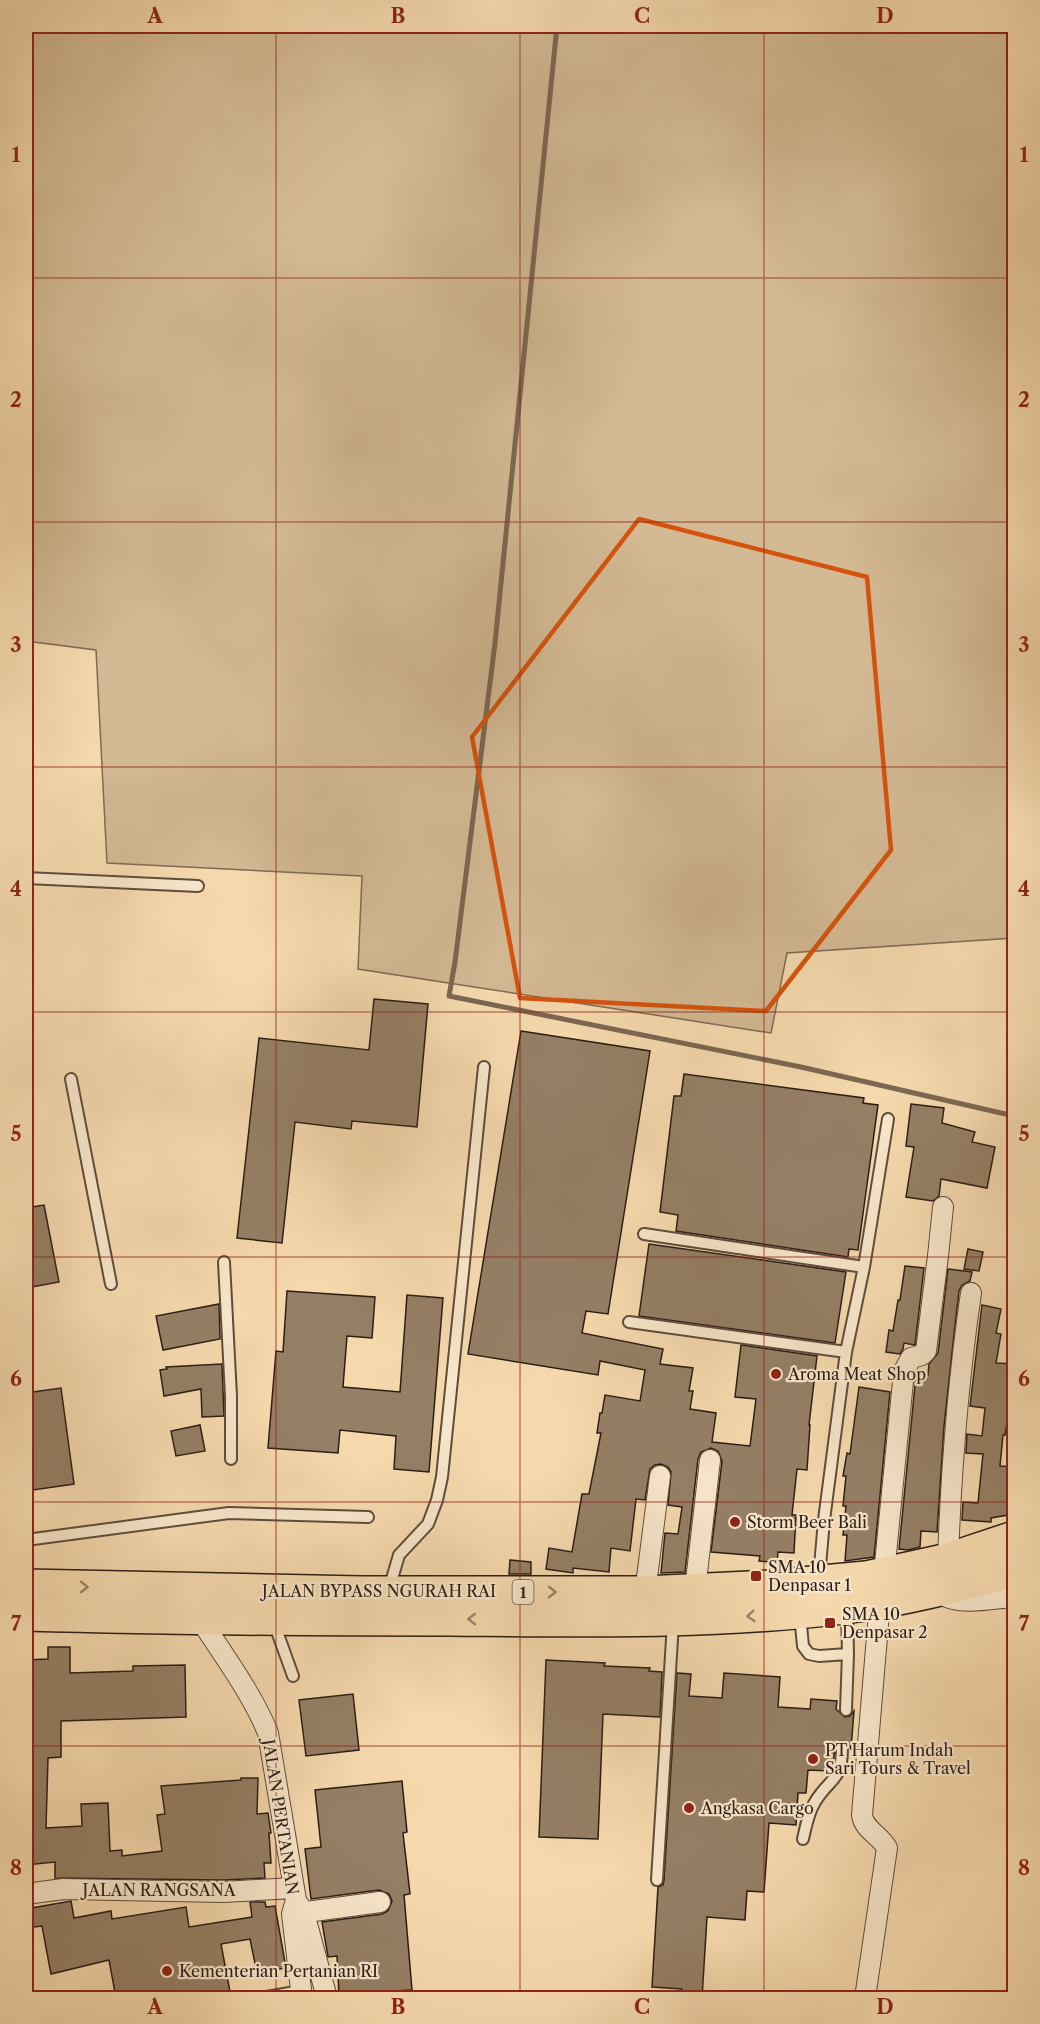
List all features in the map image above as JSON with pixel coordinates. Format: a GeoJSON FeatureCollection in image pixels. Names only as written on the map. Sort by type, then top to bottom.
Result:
{"type":"FeatureCollection","features":[{"type":"Feature","properties":{"kind":"highway","name":"JALAN BYPASS NGURAH RAI"},"geometry":{"type":"LineString","coordinates":[[26,1586],[165,1603],[200,1618],[673,1619],[748,1616],[847,1607],[882,1587],[948,1560],[1014,1538]]}},
{"type":"Feature","properties":{"kind":"highway","name":"JALAN BYPASS NGURAH RAI"},"geometry":{"type":"LineString","coordinates":[[26,1614],[165,1603],[388,1592],[645,1593],[819,1583],[936,1591],[1014,1570]]}},
{"type":"Feature","properties":{"kind":"street"},"geometry":{"type":"LineString","coordinates":[[865,1998],[887,1848],[883,1840],[863,1823],[862,1815],[882,1587],[904,1371],[911,1358],[922,1356],[926,1351],[943,1207]]}},
{"type":"Feature","properties":{"kind":"street"},"geometry":{"type":"LineString","coordinates":[[948,1560],[950,1490],[959,1387],[971,1293]]}},
{"type":"Feature","properties":{"kind":"street"},"geometry":{"type":"LineString","coordinates":[[695,1590],[710,1460]]}},
{"type":"Feature","properties":{"kind":"street"},"geometry":{"type":"LineString","coordinates":[[645,1593],[660,1476]]}},
{"type":"Feature","properties":{"kind":"street"},"geometry":{"type":"LineString","coordinates":[[936,1591],[950,1599],[1014,1597]]}},
{"type":"Feature","properties":{"kind":"street","name":"JALAN PERTANIAN"},"geometry":{"type":"LineString","coordinates":[[200,1618],[239,1680],[268,1733],[296,1904],[298,1962],[302,1994]]}},
{"type":"Feature","properties":{"kind":"street","name":"JALAN RANGSANA"},"geometry":{"type":"LineString","coordinates":[[26,1894],[63,1889],[195,1892],[296,1904],[380,1902]]}},
{"type":"Feature","properties":{"kind":"street"},"geometry":{"type":"LineString","coordinates":[[296,1904],[327,1998]]}},
{"type":"Feature","properties":{"kind":"lane"},"geometry":{"type":"LineString","coordinates":[[26,879],[198,886]]}},
{"type":"Feature","properties":{"kind":"lane"},"geometry":{"type":"LineString","coordinates":[[388,1592],[399,1555],[428,1524],[442,1477],[484,1067]]}},
{"type":"Feature","properties":{"kind":"lane"},"geometry":{"type":"LineString","coordinates":[[70,1079],[111,1284]]}},
{"type":"Feature","properties":{"kind":"lane"},"geometry":{"type":"LineString","coordinates":[[819,1583],[824,1520],[846,1352],[864,1267],[888,1119]]}},
{"type":"Feature","properties":{"kind":"lane"},"geometry":{"type":"LineString","coordinates":[[644,1234],[864,1267]]}},
{"type":"Feature","properties":{"kind":"lane"},"geometry":{"type":"LineString","coordinates":[[224,1262],[231,1386],[231,1459]]}},
{"type":"Feature","properties":{"kind":"lane"},"geometry":{"type":"LineString","coordinates":[[628,1322],[846,1352]]}},
{"type":"Feature","properties":{"kind":"lane"},"geometry":{"type":"LineString","coordinates":[[26,1540],[229,1513],[368,1517]]}},
{"type":"Feature","properties":{"kind":"lane"},"geometry":{"type":"LineString","coordinates":[[846,1710],[847,1607]]}},
{"type":"Feature","properties":{"kind":"lane"},"geometry":{"type":"LineString","coordinates":[[800,1612],[803,1646],[808,1654],[819,1656],[848,1653]]}},
{"type":"Feature","properties":{"kind":"lane"},"geometry":{"type":"LineString","coordinates":[[273,1619],[293,1676]]}},
{"type":"Feature","properties":{"kind":"lane"},"geometry":{"type":"LineString","coordinates":[[657,1880],[673,1619]]}},
{"type":"Feature","properties":{"kind":"lane"},"geometry":{"type":"LineString","coordinates":[[803,1839],[813,1806],[841,1768],[842,1748]]}},
{"type":"Feature","properties":{"kind":"lane"},"geometry":{"type":"LineString","coordinates":[[261,1998],[302,1994]]}},
{"type":"Feature","properties":{"kind":"highlighted area"},"geometry":{"type":"Polygon","coordinates":[[[639,519],[867,577],[891,850],[766,1011],[520,998],[472,737],[639,519]]]}},
{"type":"Feature","properties":{"kind":"shaded area"},"geometry":{"type":"Polygon","coordinates":[[[26,26],[1014,26],[1014,938],[787,953],[771,1033],[358,969],[362,876],[107,863],[96,650],[26,641],[26,26]]]}},
{"type":"Feature","properties":{"kind":"building"},"geometry":{"type":"Polygon","coordinates":[[[374,999],[428,1004],[417,1127],[352,1121],[351,1129],[295,1122],[282,1243],[237,1238],[259,1038],[369,1050],[374,999]]]}},
{"type":"Feature","properties":{"kind":"building"},"geometry":{"type":"Polygon","coordinates":[[[521,1031],[650,1051],[608,1314],[586,1311],[582,1333],[663,1349],[660,1364],[693,1368],[689,1391],[693,1391],[690,1409],[716,1413],[712,1442],[750,1446],[756,1399],[735,1397],[741,1345],[817,1356],[809,1425],[807,1470],[797,1469],[792,1515],[796,1515],[794,1553],[778,1552],[777,1563],[759,1561],[760,1556],[711,1552],[722,1461],[718,1451],[711,1448],[701,1452],[698,1459],[685,1572],[661,1573],[665,1533],[678,1534],[682,1507],[668,1505],[671,1472],[668,1467],[661,1464],[650,1469],[645,1500],[636,1499],[630,1551],[611,1548],[609,1572],[573,1568],[573,1573],[546,1569],[549,1548],[572,1552],[582,1494],[589,1494],[601,1433],[597,1433],[605,1395],[640,1401],[645,1370],[600,1361],[598,1375],[468,1354],[521,1031]]]}},
{"type":"Feature","properties":{"kind":"building"},"geometry":{"type":"Polygon","coordinates":[[[684,1074],[864,1098],[863,1103],[878,1105],[858,1250],[849,1249],[848,1257],[676,1231],[678,1215],[660,1212],[674,1096],[681,1096],[684,1074]]]}},
{"type":"Feature","properties":{"kind":"building"},"geometry":{"type":"Polygon","coordinates":[[[911,1104],[944,1108],[942,1123],[975,1132],[972,1142],[995,1147],[987,1188],[941,1179],[939,1196],[933,1201],[906,1197],[914,1147],[906,1146],[911,1104]]]}},
{"type":"Feature","properties":{"kind":"building"},"geometry":{"type":"Polygon","coordinates":[[[44,1205],[59,1282],[26,1288],[26,1208],[44,1205]]]}},
{"type":"Feature","properties":{"kind":"building"},"geometry":{"type":"Polygon","coordinates":[[[649,1244],[846,1272],[835,1343],[639,1316],[649,1244]]]}},
{"type":"Feature","properties":{"kind":"building"},"geometry":{"type":"Polygon","coordinates":[[[968,1249],[983,1252],[979,1271],[964,1269],[968,1249]]]}},
{"type":"Feature","properties":{"kind":"building"},"geometry":{"type":"Polygon","coordinates":[[[905,1266],[924,1268],[915,1345],[904,1343],[900,1354],[886,1352],[889,1330],[893,1331],[898,1300],[900,1300],[905,1266]]]}},
{"type":"Feature","properties":{"kind":"building"},"geometry":{"type":"Polygon","coordinates":[[[948,1269],[972,1272],[970,1281],[962,1285],[959,1291],[944,1426],[937,1532],[921,1531],[920,1547],[908,1550],[899,1549],[916,1375],[928,1375],[929,1364],[938,1353],[948,1269]]]}},
{"type":"Feature","properties":{"kind":"building"},"geometry":{"type":"Polygon","coordinates":[[[287,1291],[375,1297],[372,1338],[347,1336],[343,1387],[400,1392],[407,1295],[443,1298],[429,1472],[394,1469],[396,1436],[340,1430],[338,1453],[268,1448],[276,1351],[283,1352],[287,1291]]]}},
{"type":"Feature","properties":{"kind":"building"},"geometry":{"type":"Polygon","coordinates":[[[219,1304],[220,1339],[163,1350],[156,1316],[219,1304]]]}},
{"type":"Feature","properties":{"kind":"building"},"geometry":{"type":"Polygon","coordinates":[[[982,1305],[1001,1309],[996,1333],[1001,1334],[996,1363],[1014,1364],[1009,1422],[1007,1422],[1005,1435],[1003,1435],[1000,1466],[1014,1467],[1014,1514],[991,1518],[991,1522],[962,1520],[963,1502],[978,1503],[983,1454],[966,1453],[967,1434],[982,1436],[985,1408],[970,1406],[982,1305]]]}},
{"type":"Feature","properties":{"kind":"building"},"geometry":{"type":"Polygon","coordinates":[[[222,1364],[224,1416],[202,1417],[201,1389],[164,1396],[160,1370],[167,1369],[166,1367],[222,1364]]]}},
{"type":"Feature","properties":{"kind":"building"},"geometry":{"type":"Polygon","coordinates":[[[859,1387],[890,1392],[874,1557],[845,1561],[847,1535],[843,1535],[846,1506],[843,1506],[846,1476],[843,1476],[847,1453],[850,1454],[859,1387]]]}},
{"type":"Feature","properties":{"kind":"building"},"geometry":{"type":"Polygon","coordinates":[[[61,1388],[74,1484],[26,1491],[26,1393],[61,1388]]]}},
{"type":"Feature","properties":{"kind":"building"},"geometry":{"type":"Polygon","coordinates":[[[200,1425],[205,1451],[176,1456],[171,1431],[200,1425]]]}},
{"type":"Feature","properties":{"kind":"building"},"geometry":{"type":"Polygon","coordinates":[[[510,1560],[531,1562],[531,1574],[509,1574],[510,1560]]]}},
{"type":"Feature","properties":{"kind":"building"},"geometry":{"type":"Polygon","coordinates":[[[48,1647],[70,1647],[70,1673],[133,1671],[133,1666],[185,1665],[186,1717],[61,1721],[61,1757],[48,1758],[46,1828],[82,1826],[81,1804],[108,1803],[110,1851],[122,1850],[122,1856],[162,1851],[157,1815],[165,1814],[161,1786],[258,1778],[257,1814],[268,1813],[271,1833],[269,1833],[271,1863],[264,1863],[265,1878],[223,1880],[55,1878],[55,1862],[26,1865],[30,1771],[26,1771],[26,1660],[48,1659],[48,1647]]]}},
{"type":"Feature","properties":{"kind":"building"},"geometry":{"type":"Polygon","coordinates":[[[546,1660],[605,1663],[604,1666],[650,1668],[649,1671],[662,1672],[660,1717],[603,1714],[598,1839],[539,1837],[546,1660]]]}},
{"type":"Feature","properties":{"kind":"building"},"geometry":{"type":"Polygon","coordinates":[[[677,1673],[691,1674],[689,1696],[722,1698],[724,1673],[780,1677],[778,1707],[810,1709],[811,1699],[837,1701],[836,1709],[845,1717],[850,1716],[854,1711],[851,1749],[846,1741],[839,1741],[835,1747],[830,1771],[808,1770],[806,1793],[798,1793],[796,1825],[769,1823],[764,1892],[747,1891],[745,1920],[707,1917],[702,1998],[681,1998],[682,1989],[652,1987],[658,1887],[663,1885],[664,1880],[677,1673]]]}},
{"type":"Feature","properties":{"kind":"building"},"geometry":{"type":"Polygon","coordinates":[[[353,1694],[359,1750],[306,1756],[299,1700],[353,1694]]]}},
{"type":"Feature","properties":{"kind":"building"},"geometry":{"type":"Polygon","coordinates":[[[402,1781],[407,1832],[403,1833],[410,1894],[404,1895],[412,1990],[339,1994],[337,1956],[328,1957],[322,1922],[382,1914],[388,1911],[392,1901],[389,1894],[379,1890],[311,1899],[305,1849],[321,1847],[315,1790],[402,1781]]]}},
{"type":"Feature","properties":{"kind":"building"},"geometry":{"type":"Polygon","coordinates":[[[71,1901],[74,1918],[111,1911],[112,1919],[186,1907],[189,1927],[252,1917],[250,1902],[265,1902],[266,1907],[275,1906],[286,1968],[257,1973],[250,1939],[221,1944],[230,1992],[192,1998],[116,1998],[109,1960],[51,1974],[42,1926],[26,1928],[26,1909],[71,1901]]]}},
{"type":"Feature","properties":{"kind":"waterway"},"geometry":{"type":"LineString","coordinates":[[557,26],[495,643],[449,996],[801,1067],[1014,1116]]}},
{"type":"Feature","properties":{"kind":"place","name":"Aroma Meat Shop"},"geometry":{"type":"Point","coordinates":[776,1374]}},
{"type":"Feature","properties":{"kind":"place","name":"Storm Beer Bali"},"geometry":{"type":"Point","coordinates":[735,1522]}},
{"type":"Feature","properties":{"kind":"place","name":"SMA 10 Denpasar 1"},"geometry":{"type":"Point","coordinates":[756,1576]}},
{"type":"Feature","properties":{"kind":"place","name":"SMA 10 Denpasar 2"},"geometry":{"type":"Point","coordinates":[830,1623]}},
{"type":"Feature","properties":{"kind":"place","name":"PT Harum Indah Sari Tours & Travel"},"geometry":{"type":"Point","coordinates":[813,1759]}},
{"type":"Feature","properties":{"kind":"place","name":"Angkasa Cargo"},"geometry":{"type":"Point","coordinates":[689,1808]}},
{"type":"Feature","properties":{"kind":"place","name":"Kementerian Pertanian RI"},"geometry":{"type":"Point","coordinates":[167,1971]}}]}
